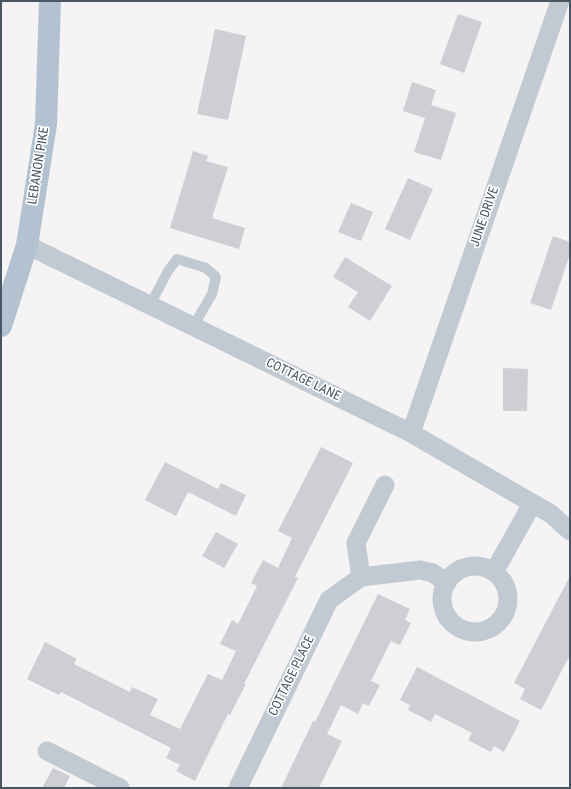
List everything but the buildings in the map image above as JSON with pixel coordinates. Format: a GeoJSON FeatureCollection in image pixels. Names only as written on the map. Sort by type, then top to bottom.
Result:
{"type":"FeatureCollection","features":[{"type":"Feature","properties":{"kind":"main road","name":"LEBANON PIKE"},"geometry":{"type":"LineString","coordinates":[[1,326],[27,245],[46,124],[50,1]]}},
{"type":"Feature","properties":{"kind":"street"},"geometry":{"type":"LineString","coordinates":[[560,1],[570,3]]}},
{"type":"Feature","properties":{"kind":"street","name":"JUNE DRIVE"},"geometry":{"type":"LineString","coordinates":[[411,433],[560,1]]}},
{"type":"Feature","properties":{"kind":"street","name":"COTTAGE LANE"},"geometry":{"type":"LineString","coordinates":[[27,245],[411,433],[551,514],[570,532]]}},
{"type":"Feature","properties":{"kind":"street"},"geometry":{"type":"LineString","coordinates":[[361,577],[356,542],[385,485]]}},
{"type":"Feature","properties":{"kind":"street"},"geometry":{"type":"LineString","coordinates":[[494,572],[532,504]]}},
{"type":"Feature","properties":{"kind":"street"},"geometry":{"type":"LineString","coordinates":[[473,566],[484,567],[494,572],[502,579],[507,589],[507,605],[501,620],[493,627],[483,631],[472,632],[462,629],[453,623],[446,614],[443,604],[443,593],[447,583],[454,574],[473,566]]}},
{"type":"Feature","properties":{"kind":"street","name":"COTTAGE PLACE"},"geometry":{"type":"LineString","coordinates":[[238,788],[329,600],[361,577],[420,570],[433,573],[447,583]]}},
{"type":"Feature","properties":{"kind":"street"},"geometry":{"type":"LineString","coordinates":[[47,752],[120,788]]}},
{"type":"Feature","properties":{"kind":"lane"},"geometry":{"type":"LineString","coordinates":[[150,305],[168,271],[177,259],[206,268],[216,277],[212,294],[194,327]]}}]}
